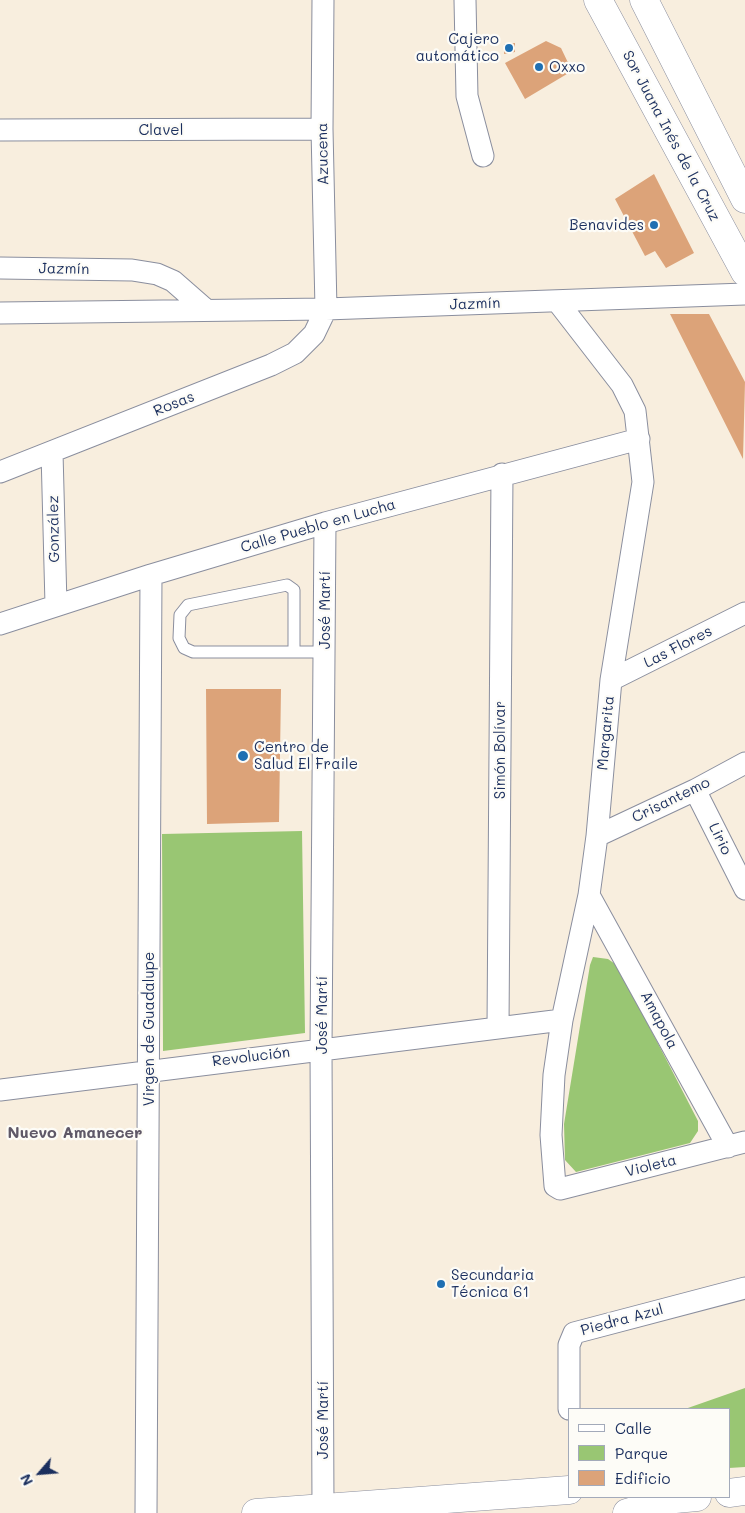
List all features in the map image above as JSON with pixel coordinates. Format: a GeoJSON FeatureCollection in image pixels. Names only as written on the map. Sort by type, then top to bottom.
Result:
{"type":"FeatureCollection","features":[{"type":"Feature","properties":{"kind":"main road","name":"Sor Juana Inés de la Cruz"},"geometry":{"type":"LineString","coordinates":[[598,0],[745,272]]}},
{"type":"Feature","properties":{"kind":"main road"},"geometry":{"type":"LineString","coordinates":[[644,0],[745,199]]}},
{"type":"Feature","properties":{"kind":"main road"},"geometry":{"type":"LineString","coordinates":[[695,179],[726,163]]}},
{"type":"Feature","properties":{"kind":"main road"},"geometry":{"type":"LineString","coordinates":[[256,1513],[568,1490]]}},
{"type":"Feature","properties":{"kind":"main road"},"geometry":{"type":"LineString","coordinates":[[730,1493],[745,1491]]}},
{"type":"Feature","properties":{"kind":"main road"},"geometry":{"type":"LineString","coordinates":[[627,1513],[677,1498]]}},
{"type":"Feature","properties":{"kind":"street","name":"Azucena"},"geometry":{"type":"LineString","coordinates":[[323,0],[322,129],[326,308]]}},
{"type":"Feature","properties":{"kind":"street"},"geometry":{"type":"LineString","coordinates":[[464,0],[467,96],[483,156]]}},
{"type":"Feature","properties":{"kind":"street","name":"Clavel"},"geometry":{"type":"LineString","coordinates":[[0,130],[322,129]]}},
{"type":"Feature","properties":{"kind":"street","name":"Jazmín"},"geometry":{"type":"LineString","coordinates":[[0,268],[132,270],[157,274],[173,281],[205,309]]}},
{"type":"Feature","properties":{"kind":"street","name":"Jazmín"},"geometry":{"type":"LineString","coordinates":[[0,313],[326,308],[745,294]]}},
{"type":"Feature","properties":{"kind":"street","name":"Margarita"},"geometry":{"type":"LineString","coordinates":[[557,301],[622,385],[635,411],[643,482],[611,680],[597,836],[588,895],[562,1020],[554,1075],[551,1135],[555,1186],[557,1188]]}},
{"type":"Feature","properties":{"kind":"street","name":"Rosas"},"geometry":{"type":"LineString","coordinates":[[0,472],[272,365],[294,353],[314,334],[326,308]]}},
{"type":"Feature","properties":{"kind":"street","name":"Calle Pueblo en Lucha"},"geometry":{"type":"LineString","coordinates":[[0,624],[151,575],[325,523],[639,438]]}},
{"type":"Feature","properties":{"kind":"street","name":"González"},"geometry":{"type":"LineString","coordinates":[[52,452],[56,606]]}},
{"type":"Feature","properties":{"kind":"street"},"geometry":{"type":"LineString","coordinates":[[0,455],[23,463]]}},
{"type":"Feature","properties":{"kind":"street","name":"Simón Bolívar"},"geometry":{"type":"LineString","coordinates":[[498,1026],[502,474]]}},
{"type":"Feature","properties":{"kind":"street","name":"José Martí"},"geometry":{"type":"LineString","coordinates":[[323,1507],[321,1048],[325,523]]}},
{"type":"Feature","properties":{"kind":"street","name":"Virgen de Guadalupe"},"geometry":{"type":"LineString","coordinates":[[146,1513],[151,575]]}},
{"type":"Feature","properties":{"kind":"street","name":"Las Flores"},"geometry":{"type":"LineString","coordinates":[[611,680],[745,613]]}},
{"type":"Feature","properties":{"kind":"street","name":"Crisantemo"},"geometry":{"type":"LineString","coordinates":[[597,836],[695,790],[745,762]]}},
{"type":"Feature","properties":{"kind":"street","name":"Lirio"},"geometry":{"type":"LineString","coordinates":[[695,790],[745,889]]}},
{"type":"Feature","properties":{"kind":"street","name":"Amapola"},"geometry":{"type":"LineString","coordinates":[[588,895],[736,1144]]}},
{"type":"Feature","properties":{"kind":"street","name":"Revolución"},"geometry":{"type":"LineString","coordinates":[[0,1090],[321,1048],[562,1020]]}},
{"type":"Feature","properties":{"kind":"street","name":"Violeta"},"geometry":{"type":"LineString","coordinates":[[557,1188],[736,1144]]}},
{"type":"Feature","properties":{"kind":"street","name":"Piedra Azul"},"geometry":{"type":"LineString","coordinates":[[569,1408],[569,1345],[574,1333],[745,1288]]}},
{"type":"Feature","properties":{"kind":"lane"},"geometry":{"type":"LineString","coordinates":[[294,652],[294,590],[288,585],[188,605],[180,615],[179,638],[184,648],[193,652],[294,652],[324,652]]}},
{"type":"Feature","properties":{"kind":"green space"},"geometry":{"type":"Polygon","coordinates":[[[302,831],[305,1033],[163,1051],[162,834],[302,831]]]}},
{"type":"Feature","properties":{"kind":"green space"},"geometry":{"type":"Polygon","coordinates":[[[593,957],[608,959],[618,966],[698,1121],[698,1131],[690,1143],[576,1172],[565,1160],[564,1124],[590,965],[593,957]]]}},
{"type":"Feature","properties":{"kind":"green space"},"geometry":{"type":"Polygon","coordinates":[[[745,1388],[745,1467],[730,1468],[730,1408],[688,1408],[745,1388]]]}},
{"type":"Feature","properties":{"kind":"building","name":"Oxxo"},"geometry":{"type":"Polygon","coordinates":[[[546,41],[561,48],[572,71],[525,99],[505,63],[546,41]]]}},
{"type":"Feature","properties":{"kind":"building","name":"Cajero automático"},"geometry":{"type":"Polygon","coordinates":[[[515,43],[515,52],[504,54],[504,44],[515,43]]]}},
{"type":"Feature","properties":{"kind":"building","name":"Benavides"},"geometry":{"type":"Polygon","coordinates":[[[654,174],[694,253],[666,268],[655,251],[645,256],[615,199],[654,174]]]}},
{"type":"Feature","properties":{"kind":"building"},"geometry":{"type":"Polygon","coordinates":[[[670,314],[709,314],[745,382],[743,459],[670,314]]]}},
{"type":"Feature","properties":{"kind":"building","name":"Centro de Salud El Fraile"},"geometry":{"type":"Polygon","coordinates":[[[206,689],[281,689],[279,822],[207,824],[206,689]]]}},
{"type":"Feature","properties":{"kind":"place","name":"Cajero automático"},"geometry":{"type":"Point","coordinates":[509,48]}},
{"type":"Feature","properties":{"kind":"place","name":"Oxxo"},"geometry":{"type":"Point","coordinates":[539,67]}},
{"type":"Feature","properties":{"kind":"place","name":"Benavides"},"geometry":{"type":"Point","coordinates":[654,225]}},
{"type":"Feature","properties":{"kind":"place","name":"Centro de Salud El Fraile"},"geometry":{"type":"Point","coordinates":[243,756]}},
{"type":"Feature","properties":{"kind":"place","name":"Secundaria Técnica 61"},"geometry":{"type":"Point","coordinates":[441,1284]}},
{"type":"Feature","properties":{"kind":"district","name":"Nuevo Amanecer"},"geometry":{"type":"Point","coordinates":[75,1133]}}]}
